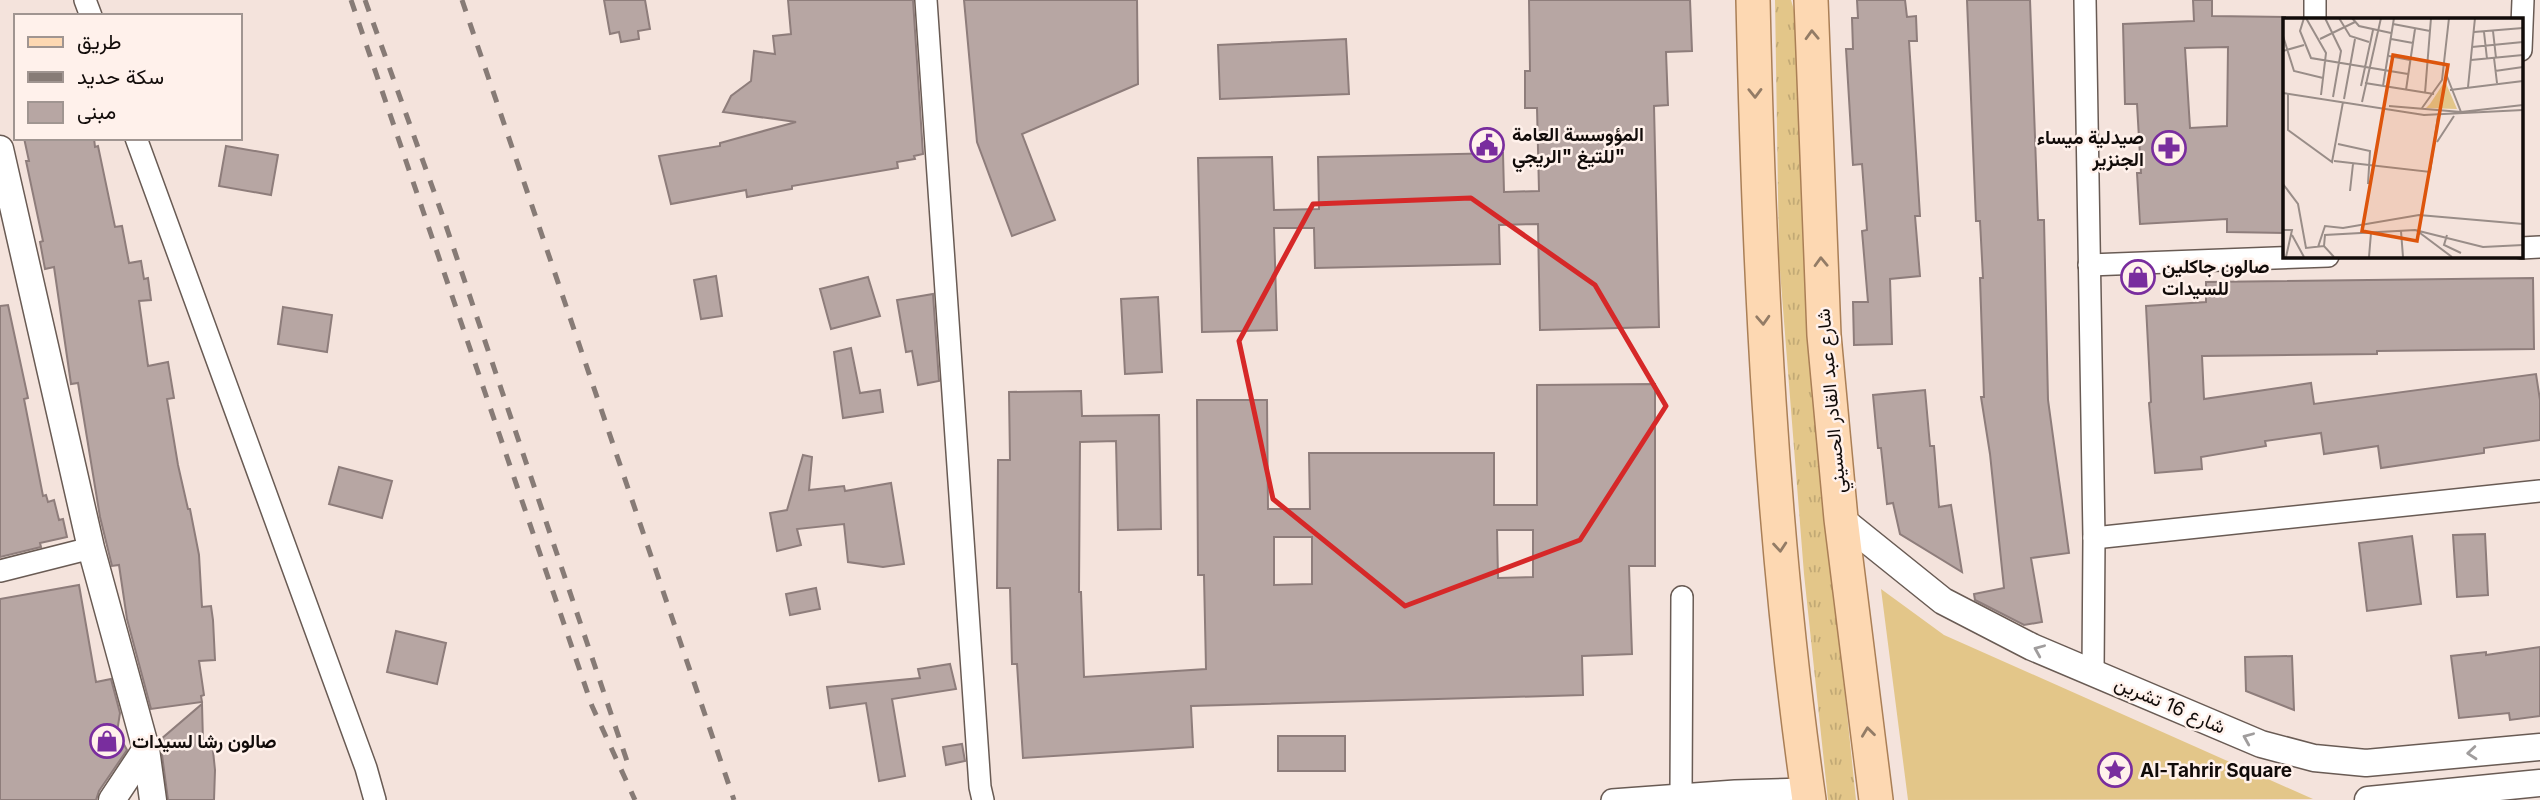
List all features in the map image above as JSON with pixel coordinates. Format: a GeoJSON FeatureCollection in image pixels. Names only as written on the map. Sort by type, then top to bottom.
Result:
{"type":"FeatureCollection","features":[{"type":"Feature","properties":{"kind":"main road"},"geometry":{"type":"LineString","coordinates":[[1753,0],[1758,213],[1768,401],[1783,579],[1808,794]]}},
{"type":"Feature","properties":{"kind":"main road","name":"شارع عبد القادر الحسيني"},"geometry":{"type":"LineString","coordinates":[[1811,0],[1824,335],[1841,519],[1876,800]]}},
{"type":"Feature","properties":{"kind":"street"},"geometry":{"type":"LineString","coordinates":[[926,0],[980,788],[983,800]]}},
{"type":"Feature","properties":{"kind":"street"},"geometry":{"type":"LineString","coordinates":[[2085,0],[2094,538],[2093,672]]}},
{"type":"Feature","properties":{"kind":"street"},"geometry":{"type":"LineString","coordinates":[[2315,0],[2315,18]]}},
{"type":"Feature","properties":{"kind":"street"},"geometry":{"type":"LineString","coordinates":[[2522,25],[2523,0]]}},
{"type":"Feature","properties":{"kind":"street"},"geometry":{"type":"LineString","coordinates":[[137,140],[361,754],[375,800]]}},
{"type":"Feature","properties":{"kind":"street"},"geometry":{"type":"LineString","coordinates":[[0,149],[91,548],[146,749],[153,800]]}},
{"type":"Feature","properties":{"kind":"street"},"geometry":{"type":"LineString","coordinates":[[2522,248],[2540,247]]}},
{"type":"Feature","properties":{"kind":"street"},"geometry":{"type":"LineString","coordinates":[[2089,265],[2283,257]]}},
{"type":"Feature","properties":{"kind":"street"},"geometry":{"type":"LineString","coordinates":[[2094,538],[2540,491]]}},
{"type":"Feature","properties":{"kind":"street","name":"شارع 16 تشرين"},"geometry":{"type":"LineString","coordinates":[[1841,519],[1942,601],[2032,647],[2261,744],[2314,758],[2366,763],[2540,747]]}},
{"type":"Feature","properties":{"kind":"street"},"geometry":{"type":"LineString","coordinates":[[0,571],[91,548]]}},
{"type":"Feature","properties":{"kind":"street"},"geometry":{"type":"LineString","coordinates":[[1681,795],[1682,597]]}},
{"type":"Feature","properties":{"kind":"street"},"geometry":{"type":"LineString","coordinates":[[112,800],[146,749]]}},
{"type":"Feature","properties":{"kind":"street"},"geometry":{"type":"LineString","coordinates":[[2368,800],[2540,783]]}},
{"type":"Feature","properties":{"kind":"street"},"geometry":{"type":"LineString","coordinates":[[1612,800],[1681,795],[1808,794]]}},
{"type":"Feature","properties":{"kind":"highlighted area"},"geometry":{"type":"Polygon","coordinates":[[[1471,198],[1595,285],[1666,406],[1580,540],[1405,606],[1273,499],[1239,341],[1313,204],[1471,198]]]}},
{"type":"Feature","properties":{"kind":"green space"},"geometry":{"type":"Polygon","coordinates":[[[1775,0],[1791,0],[1800,30],[1824,492],[1856,800],[1828,800],[1804,574],[1779,258],[1775,0]]]}},
{"type":"Feature","properties":{"kind":"green space"},"geometry":{"type":"Polygon","coordinates":[[[1881,589],[1944,635],[2313,799],[1908,800],[1881,589]]]}},
{"type":"Feature","properties":{"kind":"building"},"geometry":{"type":"Polygon","coordinates":[[[604,0],[645,0],[650,29],[638,31],[639,39],[621,42],[619,32],[610,34],[604,0]]]}},
{"type":"Feature","properties":{"kind":"building"},"geometry":{"type":"Polygon","coordinates":[[[788,0],[913,0],[923,154],[914,156],[915,159],[897,162],[898,168],[792,186],[792,189],[747,197],[746,190],[671,204],[659,156],[720,146],[720,143],[796,122],[723,112],[731,96],[751,81],[754,51],[775,54],[773,36],[791,34],[788,0]]]}},
{"type":"Feature","properties":{"kind":"building"},"geometry":{"type":"Polygon","coordinates":[[[964,0],[1137,0],[1138,84],[1022,134],[1055,220],[1012,236],[977,142],[964,0]]]}},
{"type":"Feature","properties":{"kind":"building"},"geometry":{"type":"Polygon","coordinates":[[[1529,0],[1690,0],[1692,51],[1666,52],[1668,105],[1654,106],[1659,327],[1540,330],[1538,224],[1499,225],[1500,264],[1315,268],[1314,228],[1274,228],[1277,330],[1202,332],[1198,158],[1272,157],[1274,210],[1319,209],[1318,157],[1503,153],[1504,192],[1539,191],[1537,108],[1525,108],[1525,71],[1530,71],[1529,0]]]}},
{"type":"Feature","properties":{"kind":"building"},"geometry":{"type":"Polygon","coordinates":[[[1857,0],[1905,0],[1907,17],[1916,16],[1917,41],[1909,41],[1920,216],[1915,216],[1920,276],[1890,279],[1892,344],[1854,345],[1853,302],[1868,302],[1862,231],[1867,230],[1862,164],[1853,165],[1846,49],[1853,49],[1852,18],[1858,18],[1857,0]]]}},
{"type":"Feature","properties":{"kind":"building"},"geometry":{"type":"Polygon","coordinates":[[[1967,0],[2030,0],[2038,220],[2044,220],[2048,400],[2069,553],[2031,558],[2042,622],[2024,625],[1975,600],[1974,594],[2004,588],[1990,454],[1981,397],[1984,397],[1980,278],[1983,278],[1980,221],[1976,221],[1967,0]]]}},
{"type":"Feature","properties":{"kind":"building"},"geometry":{"type":"Polygon","coordinates":[[[2193,0],[2212,0],[2212,16],[2285,17],[2283,233],[2227,232],[2227,219],[2140,224],[2137,173],[2141,173],[2137,104],[2125,104],[2123,24],[2194,21],[2193,0]],[[2228,47],[2185,48],[2190,128],[2227,126],[2228,47]]]}},
{"type":"Feature","properties":{"kind":"building"},"geometry":{"type":"Polygon","coordinates":[[[1346,39],[1349,94],[1220,99],[1218,45],[1346,39]]]}},
{"type":"Feature","properties":{"kind":"building"},"geometry":{"type":"Polygon","coordinates":[[[24,140],[94,140],[95,147],[98,146],[115,227],[122,226],[129,263],[141,261],[144,279],[148,278],[151,300],[139,301],[148,366],[168,362],[174,398],[167,399],[178,465],[199,555],[202,607],[211,606],[213,620],[215,660],[199,661],[204,695],[201,696],[202,702],[151,709],[127,619],[119,565],[112,566],[100,517],[78,383],[71,384],[54,267],[45,269],[40,242],[43,241],[26,161],[29,161],[24,140]]]}},
{"type":"Feature","properties":{"kind":"building"},"geometry":{"type":"Polygon","coordinates":[[[226,146],[278,155],[271,195],[219,186],[226,146]]]}},
{"type":"Feature","properties":{"kind":"building"},"geometry":{"type":"Polygon","coordinates":[[[716,276],[722,316],[701,319],[694,280],[716,276]]]}},
{"type":"Feature","properties":{"kind":"building"},"geometry":{"type":"Polygon","coordinates":[[[868,277],[880,316],[831,329],[820,289],[868,277]]]}},
{"type":"Feature","properties":{"kind":"building"},"geometry":{"type":"Polygon","coordinates":[[[2533,278],[2534,349],[2202,356],[2204,399],[2311,383],[2314,404],[2536,374],[2540,400],[2540,440],[2484,448],[2484,453],[2381,468],[2378,446],[2324,454],[2321,433],[2265,441],[2266,446],[2201,457],[2202,469],[2155,473],[2149,403],[2146,306],[2206,302],[2206,282],[2533,278]]]}},
{"type":"Feature","properties":{"kind":"building"},"geometry":{"type":"Polygon","coordinates":[[[933,294],[939,381],[918,385],[912,351],[906,352],[897,300],[933,294]]]}},
{"type":"Feature","properties":{"kind":"building"},"geometry":{"type":"Polygon","coordinates":[[[1158,297],[1162,372],[1125,374],[1121,299],[1158,297]]]}},
{"type":"Feature","properties":{"kind":"building"},"geometry":{"type":"Polygon","coordinates":[[[8,305],[28,398],[24,399],[43,496],[46,495],[48,502],[54,500],[59,520],[63,519],[67,537],[40,543],[41,547],[0,557],[0,306],[8,305]]]}},
{"type":"Feature","properties":{"kind":"building"},"geometry":{"type":"Polygon","coordinates":[[[283,307],[332,315],[327,352],[278,344],[283,307]]]}},
{"type":"Feature","properties":{"kind":"building"},"geometry":{"type":"Polygon","coordinates":[[[851,348],[860,393],[880,390],[883,412],[843,418],[834,352],[851,348]]]}},
{"type":"Feature","properties":{"kind":"building"},"geometry":{"type":"Polygon","coordinates":[[[1655,384],[1655,566],[1629,566],[1632,654],[1582,656],[1583,695],[1191,706],[1193,747],[1023,758],[1017,664],[1012,664],[1010,588],[997,588],[998,460],[1010,460],[1009,392],[1081,391],[1082,416],[1159,415],[1161,529],[1118,530],[1116,441],[1080,442],[1079,592],[1084,677],[1206,669],[1204,575],[1198,575],[1197,400],[1267,400],[1268,509],[1310,509],[1309,453],[1494,453],[1494,505],[1537,505],[1537,385],[1655,384]],[[1497,530],[1498,578],[1533,577],[1533,530],[1497,530]],[[1274,537],[1274,585],[1312,584],[1312,537],[1274,537]]]}},
{"type":"Feature","properties":{"kind":"building"},"geometry":{"type":"Polygon","coordinates":[[[1925,390],[1930,446],[1934,446],[1939,507],[1951,505],[1962,572],[1900,534],[1893,503],[1887,504],[1873,395],[1925,390]]]}},
{"type":"Feature","properties":{"kind":"building"},"geometry":{"type":"Polygon","coordinates":[[[803,455],[812,457],[809,490],[844,486],[845,491],[891,483],[904,564],[883,567],[848,562],[844,524],[797,529],[801,545],[777,551],[770,513],[787,510],[803,455]]]}},
{"type":"Feature","properties":{"kind":"building"},"geometry":{"type":"Polygon","coordinates":[[[339,467],[392,481],[382,518],[329,504],[339,467]]]}},
{"type":"Feature","properties":{"kind":"building"},"geometry":{"type":"Polygon","coordinates":[[[2485,534],[2488,595],[2457,597],[2453,535],[2485,534]]]}},
{"type":"Feature","properties":{"kind":"building"},"geometry":{"type":"Polygon","coordinates":[[[2412,536],[2421,604],[2367,611],[2359,543],[2412,536]]]}},
{"type":"Feature","properties":{"kind":"building"},"geometry":{"type":"Polygon","coordinates":[[[79,585],[96,682],[111,679],[120,713],[117,732],[127,750],[99,791],[96,800],[0,800],[0,599],[79,585]]]}},
{"type":"Feature","properties":{"kind":"building"},"geometry":{"type":"Polygon","coordinates":[[[816,588],[820,609],[790,615],[786,594],[816,588]]]}},
{"type":"Feature","properties":{"kind":"building"},"geometry":{"type":"Polygon","coordinates":[[[396,631],[446,643],[437,684],[387,672],[396,631]]]}},
{"type":"Feature","properties":{"kind":"building"},"geometry":{"type":"Polygon","coordinates":[[[2540,647],[2540,716],[2510,720],[2509,713],[2459,718],[2451,656],[2486,652],[2486,655],[2540,647]]]}},
{"type":"Feature","properties":{"kind":"building"},"geometry":{"type":"Polygon","coordinates":[[[2292,656],[2294,710],[2246,691],[2245,657],[2292,656]]]}},
{"type":"Feature","properties":{"kind":"building"},"geometry":{"type":"Polygon","coordinates":[[[950,664],[956,689],[892,699],[905,776],[879,781],[866,703],[830,708],[827,687],[920,678],[918,669],[950,664]]]}},
{"type":"Feature","properties":{"kind":"building"},"geometry":{"type":"Polygon","coordinates":[[[202,704],[203,742],[212,741],[214,800],[168,800],[160,740],[202,704]]]}},
{"type":"Feature","properties":{"kind":"building"},"geometry":{"type":"Polygon","coordinates":[[[1278,736],[1345,736],[1345,771],[1278,771],[1278,736]]]}},
{"type":"Feature","properties":{"kind":"building"},"geometry":{"type":"Polygon","coordinates":[[[962,744],[965,761],[946,765],[943,747],[962,744]]]}},
{"type":"Feature","properties":{"kind":"railway"},"geometry":{"type":"LineString","coordinates":[[351,0],[592,706],[635,800]]}},
{"type":"Feature","properties":{"kind":"railway"},"geometry":{"type":"LineString","coordinates":[[365,0],[442,214],[628,764]]}},
{"type":"Feature","properties":{"kind":"railway"},"geometry":{"type":"LineString","coordinates":[[462,0],[734,800]]}},
{"type":"Feature","properties":{"kind":"place","name":"المؤوسسة العامة للتيغ \"الريجي\""},"geometry":{"type":"Point","coordinates":[1487,145]}},
{"type":"Feature","properties":{"kind":"place","name":"صيدلية ميساء الجنزير"},"geometry":{"type":"Point","coordinates":[2169,148]}},
{"type":"Feature","properties":{"kind":"place","name":"صالون جاكلين للسيدات"},"geometry":{"type":"Point","coordinates":[2138,277]}},
{"type":"Feature","properties":{"kind":"place","name":"صالون رشا لسيدات"},"geometry":{"type":"Point","coordinates":[107,741]}},
{"type":"Feature","properties":{"kind":"place","name":"Al-Tahrir Square"},"geometry":{"type":"Point","coordinates":[2115,770]}}]}
